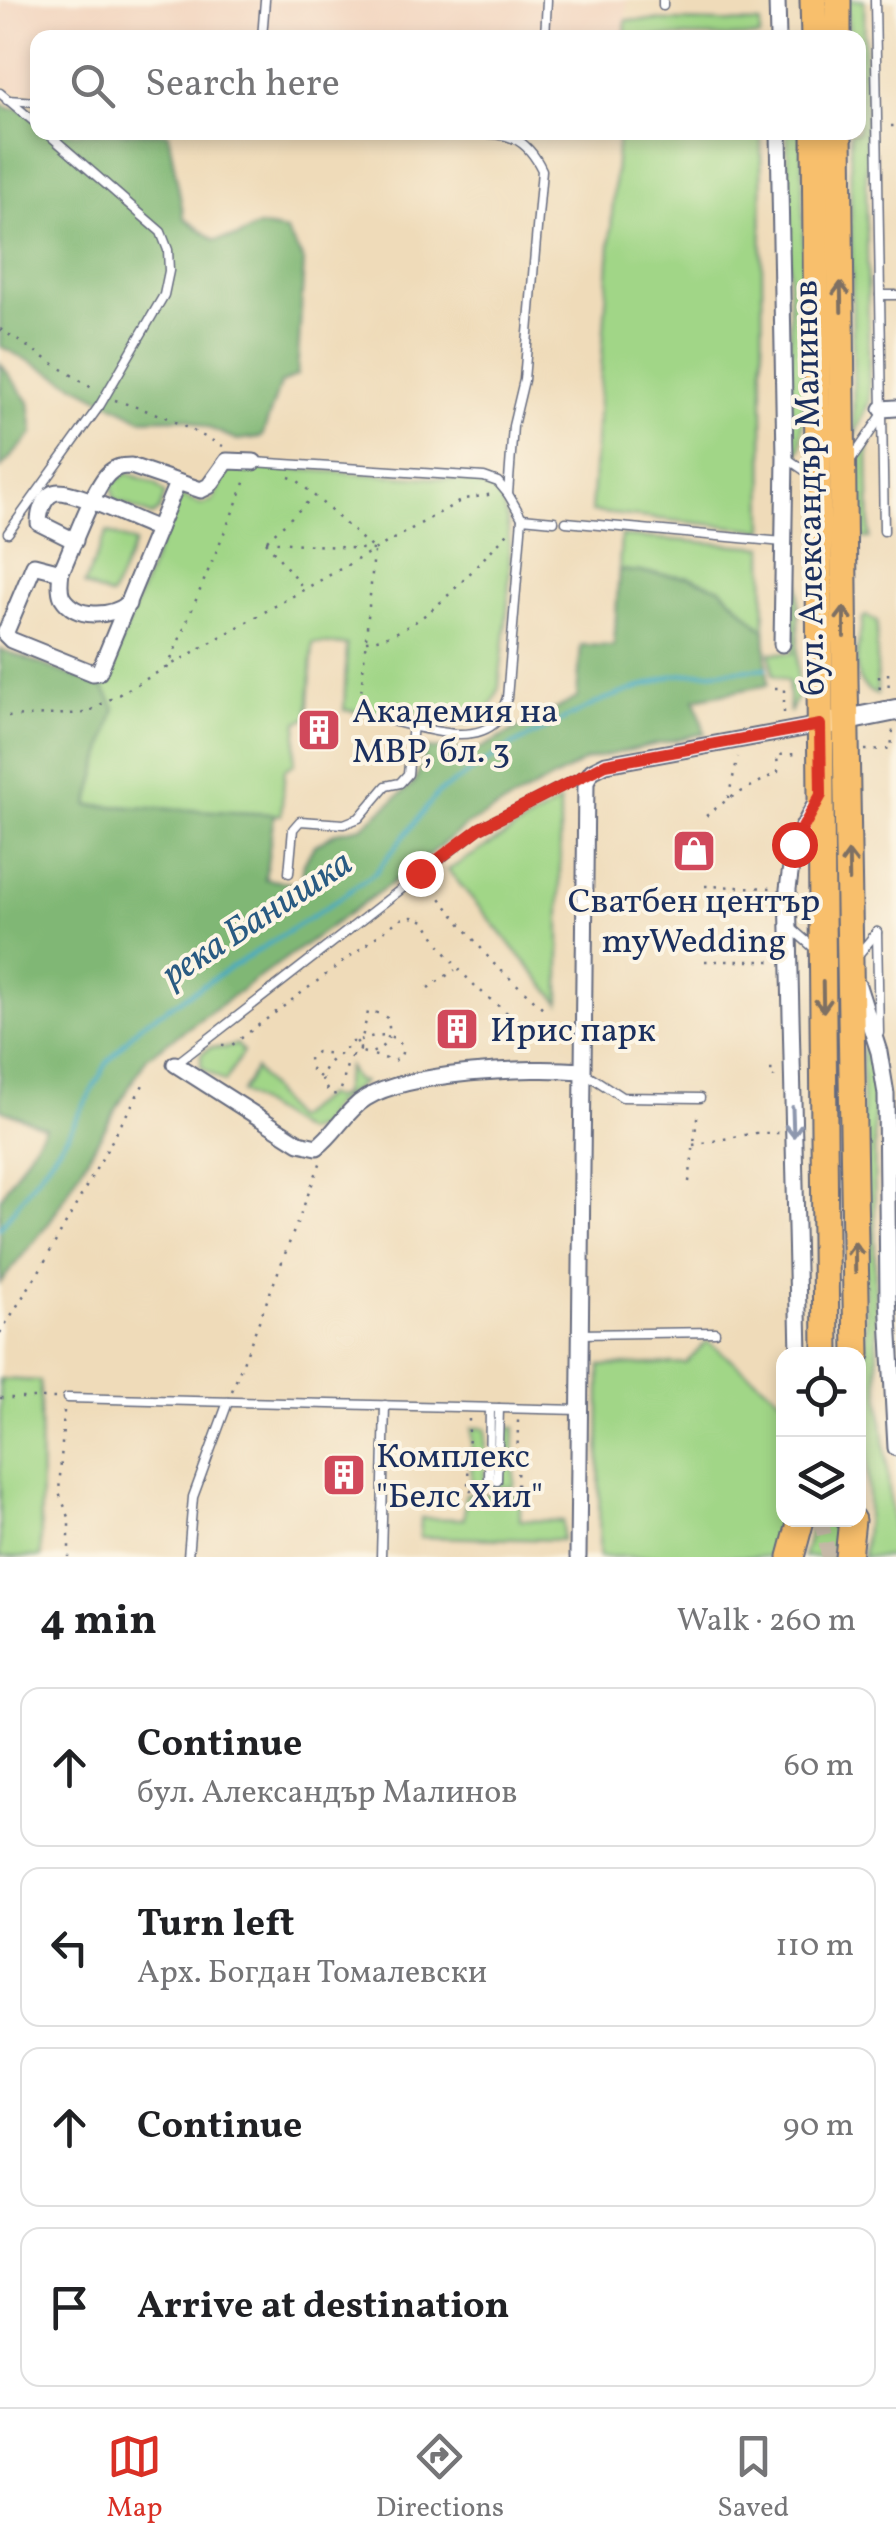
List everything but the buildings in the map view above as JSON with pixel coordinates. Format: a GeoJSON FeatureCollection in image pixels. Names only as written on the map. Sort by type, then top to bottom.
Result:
{"type":"FeatureCollection","features":[{"type":"Feature","properties":{"kind":"main road"},"geometry":{"type":"LineString","coordinates":[[813,0],[814,30]]}},
{"type":"Feature","properties":{"kind":"main road"},"geometry":{"type":"LineString","coordinates":[[838,0],[838,30]]}},
{"type":"Feature","properties":{"kind":"main road","name":"бул. Александър Малинов"},"geometry":{"type":"LineString","coordinates":[[815,140],[846,720],[857,1347]]}},
{"type":"Feature","properties":{"kind":"main road","name":"бул. Александър Малинов"},"geometry":{"type":"LineString","coordinates":[[826,1347],[812,946],[821,795],[820,725],[840,140]]}},
{"type":"Feature","properties":{"kind":"main road"},"geometry":{"type":"LineString","coordinates":[[791,1557],[800,1527]]}},
{"type":"Feature","properties":{"kind":"main road"},"geometry":{"type":"LineString","coordinates":[[848,1557],[851,1527]]}},
{"type":"Feature","properties":{"kind":"street"},"geometry":{"type":"LineString","coordinates":[[777,0],[778,30]]}},
{"type":"Feature","properties":{"kind":"street"},"geometry":{"type":"LineString","coordinates":[[780,140],[785,456],[782,644]]}},
{"type":"Feature","properties":{"kind":"street"},"geometry":{"type":"LineString","coordinates":[[128,604],[117,613],[100,616],[75,608],[62,598],[61,572],[108,474],[119,466],[130,466],[201,490],[209,486],[227,461],[254,462]]}},
{"type":"Feature","properties":{"kind":"street"},"geometry":{"type":"LineString","coordinates":[[61,572],[39,564],[30,569],[4,634],[93,673],[99,672],[177,483]]}},
{"type":"Feature","properties":{"kind":"street"},"geometry":{"type":"LineString","coordinates":[[76,541],[44,528],[40,522],[39,513],[49,495],[57,492],[158,529]]}},
{"type":"Feature","properties":{"kind":"street"},"geometry":{"type":"LineString","coordinates":[[578,1557],[585,795],[592,770],[606,764],[893,711]]}},
{"type":"Feature","properties":{"kind":"street","name":"бул. Александър Малинов"},"geometry":{"type":"LineString","coordinates":[[799,1347],[782,958],[789,926],[789,866],[794,844],[821,795]]}},
{"type":"Feature","properties":{"kind":"street","name":"бул. Александър Малинов"},"geometry":{"type":"LineString","coordinates":[[850,963],[891,1094],[888,1298],[896,1448]]}},
{"type":"Feature","properties":{"kind":"street"},"geometry":{"type":"LineString","coordinates":[[175,1064],[299,1144],[317,1147],[364,1099],[387,1088],[448,1076],[582,1071]]}},
{"type":"Feature","properties":{"kind":"lane"},"geometry":{"type":"LineString","coordinates":[[263,30],[265,0]]}},
{"type":"Feature","properties":{"kind":"lane"},"geometry":{"type":"LineString","coordinates":[[546,30],[548,0]]}},
{"type":"Feature","properties":{"kind":"lane"},"geometry":{"type":"LineString","coordinates":[[875,0],[880,295],[887,411],[884,530]]}},
{"type":"Feature","properties":{"kind":"lane"},"geometry":{"type":"LineString","coordinates":[[3,97],[30,101]]}},
{"type":"Feature","properties":{"kind":"lane"},"geometry":{"type":"LineString","coordinates":[[3,97],[30,119]]}},
{"type":"Feature","properties":{"kind":"lane"},"geometry":{"type":"LineString","coordinates":[[8,533],[105,397],[164,295],[169,271],[168,250],[161,232],[55,140]]}},
{"type":"Feature","properties":{"kind":"lane"},"geometry":{"type":"LineString","coordinates":[[508,494],[514,426],[524,380],[542,170],[533,152],[519,140]]}},
{"type":"Feature","properties":{"kind":"lane"},"geometry":{"type":"LineString","coordinates":[[880,295],[896,295]]}},
{"type":"Feature","properties":{"kind":"lane"},"geometry":{"type":"LineString","coordinates":[[785,456],[831,482],[887,411]]}},
{"type":"Feature","properties":{"kind":"lane"},"geometry":{"type":"LineString","coordinates":[[254,462],[484,477],[498,482],[522,518],[507,698],[498,721],[476,732],[453,733],[392,721]]}},
{"type":"Feature","properties":{"kind":"lane"},"geometry":{"type":"LineString","coordinates":[[884,492],[895,492]]}},
{"type":"Feature","properties":{"kind":"lane"},"geometry":{"type":"LineString","coordinates":[[522,518],[554,521]]}},
{"type":"Feature","properties":{"kind":"lane"},"geometry":{"type":"LineString","coordinates":[[566,522],[784,542]]}},
{"type":"Feature","properties":{"kind":"lane"},"geometry":{"type":"LineString","coordinates":[[289,873],[294,828],[300,821],[344,824],[358,818],[386,786],[400,783],[408,774],[413,725]]}},
{"type":"Feature","properties":{"kind":"lane"},"geometry":{"type":"LineString","coordinates":[[175,1064],[480,828],[592,770]]}},
{"type":"Feature","properties":{"kind":"lane"},"geometry":{"type":"LineString","coordinates":[[782,958],[812,946],[789,926]]}},
{"type":"Feature","properties":{"kind":"lane"},"geometry":{"type":"LineString","coordinates":[[850,963],[878,932],[879,1052]]}},
{"type":"Feature","properties":{"kind":"lane"},"geometry":{"type":"LineString","coordinates":[[582,1071],[622,1096],[700,1098]]}},
{"type":"Feature","properties":{"kind":"lane"},"geometry":{"type":"LineString","coordinates":[[580,1334],[715,1332]]}},
{"type":"Feature","properties":{"kind":"lane"},"geometry":{"type":"LineString","coordinates":[[67,1398],[580,1410]]}},
{"type":"Feature","properties":{"kind":"lane"},"geometry":{"type":"LineString","coordinates":[[188,1557],[193,1497],[228,1402]]}},
{"type":"Feature","properties":{"kind":"lane"},"geometry":{"type":"LineString","coordinates":[[381,1557],[385,1406]]}},
{"type":"Feature","properties":{"kind":"lane"},"geometry":{"type":"LineString","coordinates":[[493,1486],[494,1408]]}},
{"type":"Feature","properties":{"kind":"path"},"geometry":{"type":"LineString","coordinates":[[0,329],[105,397],[163,416],[223,446]]}},
{"type":"Feature","properties":{"kind":"path"},"geometry":{"type":"LineString","coordinates":[[166,670],[254,462]]}},
{"type":"Feature","properties":{"kind":"path"},"geometry":{"type":"LineString","coordinates":[[282,474],[297,480],[374,550]]}},
{"type":"Feature","properties":{"kind":"path"},"geometry":{"type":"LineString","coordinates":[[8,717],[86,713],[464,499],[508,494]]}},
{"type":"Feature","properties":{"kind":"path"},"geometry":{"type":"LineString","coordinates":[[266,541],[314,496]]}},
{"type":"Feature","properties":{"kind":"path"},"geometry":{"type":"LineString","coordinates":[[366,641],[405,629],[434,606],[522,518]]}},
{"type":"Feature","properties":{"kind":"path"},"geometry":{"type":"LineString","coordinates":[[266,541],[374,550]]}},
{"type":"Feature","properties":{"kind":"path"},"geometry":{"type":"LineString","coordinates":[[266,541],[305,590]]}},
{"type":"Feature","properties":{"kind":"path"},"geometry":{"type":"LineString","coordinates":[[374,550],[360,714],[392,721]]}},
{"type":"Feature","properties":{"kind":"path"},"geometry":{"type":"LineString","coordinates":[[864,750],[891,748],[893,711],[888,673]]}},
{"type":"Feature","properties":{"kind":"path"},"geometry":{"type":"LineString","coordinates":[[879,676],[880,693]]}},
{"type":"Feature","properties":{"kind":"path"},"geometry":{"type":"LineString","coordinates":[[775,688],[784,688],[784,717]]}},
{"type":"Feature","properties":{"kind":"path"},"geometry":{"type":"LineString","coordinates":[[728,799],[738,757],[737,741]]}},
{"type":"Feature","properties":{"kind":"path"},"geometry":{"type":"LineString","coordinates":[[706,816],[728,799],[778,772],[778,755],[799,754]]}},
{"type":"Feature","properties":{"kind":"path"},"geometry":{"type":"LineString","coordinates":[[420,873],[492,964],[544,1009]]}},
{"type":"Feature","properties":{"kind":"path"},"geometry":{"type":"LineString","coordinates":[[706,886],[773,888]]}},
{"type":"Feature","properties":{"kind":"path"},"geometry":{"type":"LineString","coordinates":[[207,1039],[214,1045],[232,1045],[400,920],[412,917],[426,921],[456,969],[491,1002],[524,1025]]}},
{"type":"Feature","properties":{"kind":"path"},"geometry":{"type":"LineString","coordinates":[[704,960],[782,958]]}},
{"type":"Feature","properties":{"kind":"path"},"geometry":{"type":"LineString","coordinates":[[428,988],[456,969]]}},
{"type":"Feature","properties":{"kind":"path"},"geometry":{"type":"LineString","coordinates":[[359,1052],[358,1042],[368,1012],[386,1018],[390,1036]]}},
{"type":"Feature","properties":{"kind":"path"},"geometry":{"type":"LineString","coordinates":[[340,1054],[312,1054],[310,1068],[322,1078],[332,1096],[339,1093],[346,1063],[352,1056],[359,1052],[391,1061],[401,1057],[402,1048],[390,1036],[380,1035],[348,1044],[346,1052]]}},
{"type":"Feature","properties":{"kind":"path"},"geometry":{"type":"LineString","coordinates":[[368,1054],[378,1051],[390,1036]]}},
{"type":"Feature","properties":{"kind":"path"},"geometry":{"type":"LineString","coordinates":[[322,1078],[324,1065],[346,1052]]}},
{"type":"Feature","properties":{"kind":"path"},"geometry":{"type":"LineString","coordinates":[[346,1052],[352,1056]]}},
{"type":"Feature","properties":{"kind":"path"},"geometry":{"type":"LineString","coordinates":[[770,1070],[774,1070],[774,1078]]}},
{"type":"Feature","properties":{"kind":"path"},"geometry":{"type":"LineString","coordinates":[[0,1334],[144,1083]]}},
{"type":"Feature","properties":{"kind":"path"},"geometry":{"type":"LineString","coordinates":[[690,1182],[700,1098]]}},
{"type":"Feature","properties":{"kind":"path"},"geometry":{"type":"LineString","coordinates":[[693,1145],[756,1133],[780,1133]]}},
{"type":"Feature","properties":{"kind":"path"},"geometry":{"type":"LineString","coordinates":[[228,1402],[330,1138]]}},
{"type":"Feature","properties":{"kind":"path"},"geometry":{"type":"LineString","coordinates":[[0,1398],[67,1398],[61,1424],[59,1493],[70,1517],[69,1557]]}},
{"type":"Feature","properties":{"kind":"path"},"geometry":{"type":"LineString","coordinates":[[469,1408],[468,1491],[493,1486],[517,1491],[518,1408]]}},
{"type":"Feature","properties":{"kind":"shaded area"},"geometry":{"type":"Polygon","coordinates":[[[0,0],[627,0],[625,30],[30,30],[30,93],[13,92],[0,82],[0,0]]]}},
{"type":"Feature","properties":{"kind":"green space"},"geometry":{"type":"Polygon","coordinates":[[[848,0],[864,0],[864,30],[848,30],[848,0]]]}},
{"type":"Feature","properties":{"kind":"green space"},"geometry":{"type":"Polygon","coordinates":[[[626,20],[760,23],[760,30],[625,30],[626,20]]]}},
{"type":"Feature","properties":{"kind":"green space"},"geometry":{"type":"Polygon","coordinates":[[[0,102],[8,108],[30,110],[30,140],[169,140],[184,218],[215,240],[238,237],[258,226],[286,231],[304,261],[297,375],[280,384],[262,437],[237,440],[185,418],[141,419],[0,346],[0,102]]]}},
{"type":"Feature","properties":{"kind":"green space"},"geometry":{"type":"Polygon","coordinates":[[[618,140],[761,140],[764,530],[591,512],[618,140]]]}},
{"type":"Feature","properties":{"kind":"green space"},"geometry":{"type":"Polygon","coordinates":[[[787,140],[802,140],[805,387],[801,449],[795,455],[787,140]]]}},
{"type":"Feature","properties":{"kind":"green space"},"geometry":{"type":"Polygon","coordinates":[[[850,140],[866,140],[869,402],[854,437],[850,140]]]}},
{"type":"Feature","properties":{"kind":"green space"},"geometry":{"type":"Polygon","coordinates":[[[0,363],[29,402],[33,433],[0,469],[0,363]]]}},
{"type":"Feature","properties":{"kind":"green space"},"geometry":{"type":"Polygon","coordinates":[[[868,443],[870,538],[861,538],[855,477],[868,443]]]}},
{"type":"Feature","properties":{"kind":"green space"},"geometry":{"type":"Polygon","coordinates":[[[240,466],[482,481],[494,489],[503,507],[510,556],[504,642],[494,701],[481,718],[453,725],[427,723],[414,710],[399,704],[386,703],[377,713],[344,710],[347,645],[313,643],[308,718],[298,722],[294,764],[285,769],[281,815],[88,805],[114,709],[103,687],[179,495],[201,505],[213,501],[225,471],[240,466]]]}},
{"type":"Feature","properties":{"kind":"green space"},"geometry":{"type":"Polygon","coordinates":[[[796,472],[800,490],[797,697],[790,713],[788,681],[773,675],[770,653],[793,653],[791,474],[796,472]]]}},
{"type":"Feature","properties":{"kind":"green space"},"geometry":{"type":"Polygon","coordinates":[[[127,473],[156,484],[165,494],[159,511],[152,516],[114,500],[112,483],[127,473]]]}},
{"type":"Feature","properties":{"kind":"green space"},"geometry":{"type":"Polygon","coordinates":[[[107,532],[135,543],[111,597],[84,585],[107,532]]]}},
{"type":"Feature","properties":{"kind":"green space"},"geometry":{"type":"Polygon","coordinates":[[[621,536],[764,547],[765,631],[721,588],[689,577],[619,570],[621,536]]]}},
{"type":"Feature","properties":{"kind":"green space"},"geometry":{"type":"Polygon","coordinates":[[[619,570],[689,577],[721,588],[765,631],[768,685],[695,699],[705,733],[587,760],[467,825],[147,1057],[49,1223],[0,1283],[0,1198],[45,1127],[0,1109],[0,649],[103,687],[115,708],[88,805],[274,814],[265,879],[301,885],[304,863],[314,846],[336,832],[362,827],[415,782],[426,749],[477,750],[577,698],[581,645],[614,646],[619,570]]]}},
{"type":"Feature","properties":{"kind":"green space"},"geometry":{"type":"Polygon","coordinates":[[[866,616],[877,621],[877,695],[867,689],[857,672],[857,651],[866,616]]]}},
{"type":"Feature","properties":{"kind":"green space"},"geometry":{"type":"Polygon","coordinates":[[[560,802],[560,1003],[448,870],[560,802]]]}},
{"type":"Feature","properties":{"kind":"green space"},"geometry":{"type":"Polygon","coordinates":[[[237,1044],[243,1052],[225,1082],[201,1067],[201,1054],[211,1047],[237,1044]]]}},
{"type":"Feature","properties":{"kind":"green space"},"geometry":{"type":"Polygon","coordinates":[[[867,1047],[874,1083],[878,1381],[896,1557],[863,1557],[868,1506],[862,1049],[867,1047]]]}},
{"type":"Feature","properties":{"kind":"green space"},"geometry":{"type":"Polygon","coordinates":[[[348,1066],[355,1080],[363,1082],[333,1105],[319,1127],[304,1132],[241,1092],[255,1069],[293,1119],[326,1095],[341,1096],[348,1066]]]}},
{"type":"Feature","properties":{"kind":"green space"},"geometry":{"type":"Polygon","coordinates":[[[707,1341],[776,1395],[776,1527],[780,1527],[772,1557],[599,1557],[600,1366],[686,1363],[707,1341]]]}},
{"type":"Feature","properties":{"kind":"green space"},"geometry":{"type":"Polygon","coordinates":[[[0,1379],[40,1381],[41,1557],[0,1557],[0,1379]]]}},
{"type":"Feature","properties":{"kind":"green space"},"geometry":{"type":"Polygon","coordinates":[[[472,1428],[486,1428],[485,1481],[501,1481],[502,1428],[515,1428],[514,1487],[471,1487],[472,1428]]]}},
{"type":"Feature","properties":{"kind":"green space"},"geometry":{"type":"Polygon","coordinates":[[[465,1494],[520,1495],[520,1520],[563,1521],[562,1540],[420,1537],[421,1518],[464,1519],[465,1494]]]}},
{"type":"Feature","properties":{"kind":"green space"},"geometry":{"type":"Polygon","coordinates":[[[812,1527],[838,1527],[835,1557],[803,1557],[812,1527]]]}},
{"type":"Feature","properties":{"kind":"waterway","name":"река Банишка"},"geometry":{"type":"LineString","coordinates":[[0,1228],[67,1136],[107,1063],[139,1026],[376,872],[438,793],[513,745],[603,700],[675,675],[767,668]]}},
{"type":"Feature","properties":{"kind":"tunnel"},"geometry":{"type":"LineString","coordinates":[[823,1527],[829,1557]]}},
{"type":"Feature","properties":{"kind":"place","name":"Академия на МВР, бл. 3"},"geometry":{"type":"Point","coordinates":[319,730]}},
{"type":"Feature","properties":{"kind":"place","name":"Сватбен център myWedding"},"geometry":{"type":"Point","coordinates":[694,851]}},
{"type":"Feature","properties":{"kind":"place","name":"Ирис парк"},"geometry":{"type":"Point","coordinates":[457,1029]}},
{"type":"Feature","properties":{"kind":"place","name":"Комплекс \"Белс Хил\""},"geometry":{"type":"Point","coordinates":[344,1475]}},
{"type":"Feature","properties":{"kind":"route"},"geometry":{"type":"LineString","coordinates":[[420,873],[480,828],[606,764],[820,725],[821,795],[794,844]]}}]}
